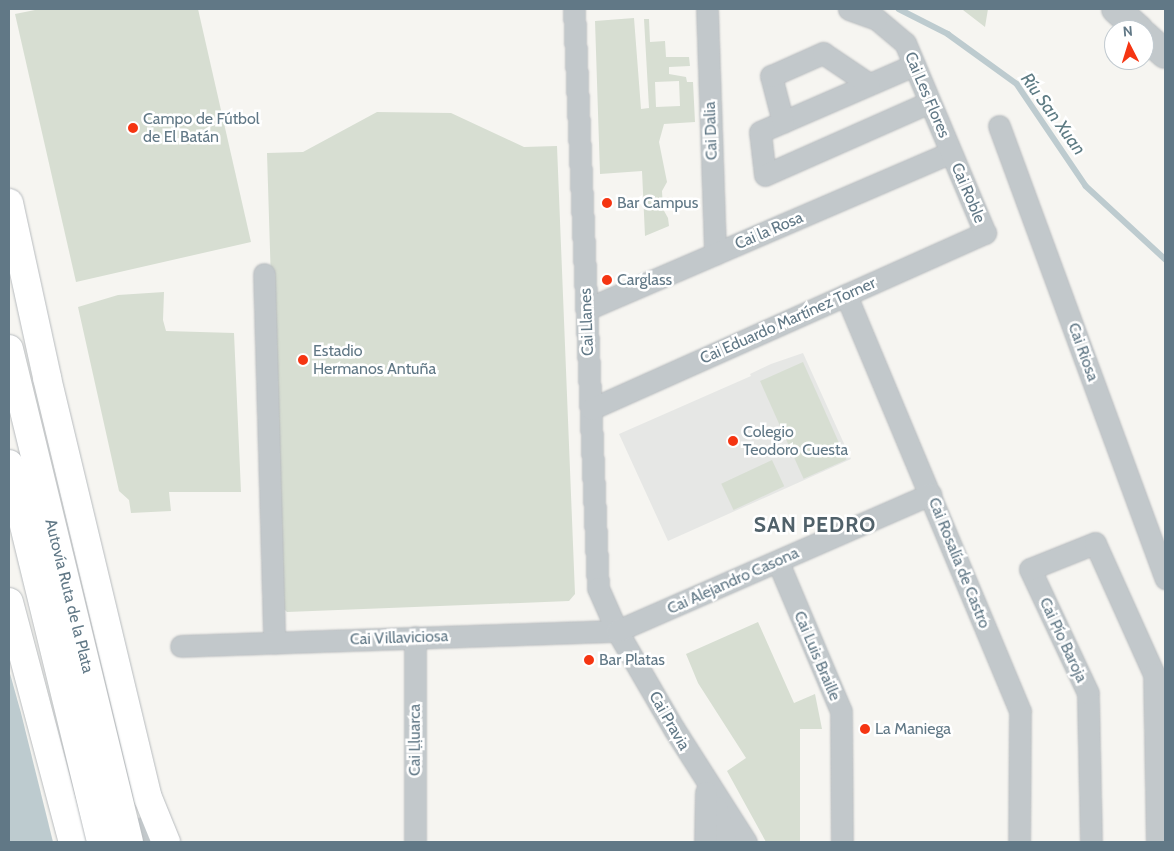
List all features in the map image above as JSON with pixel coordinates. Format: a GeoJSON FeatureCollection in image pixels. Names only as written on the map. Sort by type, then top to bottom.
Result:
{"type":"FeatureCollection","features":[{"type":"Feature","properties":{"kind":"highway"},"geometry":{"type":"LineString","coordinates":[[9,203],[47,378],[146,788],[166,842]]}},
{"type":"Feature","properties":{"kind":"highway","name":"Autovía Ruta de la Plata"},"geometry":{"type":"LineString","coordinates":[[9,350],[129,842]]}},
{"type":"Feature","properties":{"kind":"highway","name":"Autovía Ruta de la Plata"},"geometry":{"type":"LineString","coordinates":[[9,464],[102,842]]}},
{"type":"Feature","properties":{"kind":"highway"},"geometry":{"type":"LineString","coordinates":[[9,602],[73,842]]}},
{"type":"Feature","properties":{"kind":"street","name":"Cai Llanes"},"geometry":{"type":"LineString","coordinates":[[574,9],[598,588],[617,631]]}},
{"type":"Feature","properties":{"kind":"street","name":"Cai Dalia"},"geometry":{"type":"LineString","coordinates":[[707,9],[715,254]]}},
{"type":"Feature","properties":{"kind":"street","name":"Cai Les Flores"},"geometry":{"type":"LineString","coordinates":[[848,9],[876,19],[905,44],[951,152]]}},
{"type":"Feature","properties":{"kind":"street"},"geometry":{"type":"LineString","coordinates":[[1116,9],[1128,20]]}},
{"type":"Feature","properties":{"kind":"street"},"geometry":{"type":"LineString","coordinates":[[1154,44],[1165,54]]}},
{"type":"Feature","properties":{"kind":"street"},"geometry":{"type":"LineString","coordinates":[[783,122],[771,76],[823,53],[869,84]]}},
{"type":"Feature","properties":{"kind":"street"},"geometry":{"type":"LineString","coordinates":[[914,65],[760,132],[765,175],[931,105]]}},
{"type":"Feature","properties":{"kind":"street","name":"Cai Riosa"},"geometry":{"type":"LineString","coordinates":[[999,126],[1165,578]]}},
{"type":"Feature","properties":{"kind":"street","name":"Cai la Rosa"},"geometry":{"type":"LineString","coordinates":[[586,309],[951,152]]}},
{"type":"Feature","properties":{"kind":"street","name":"Cai Roble"},"geometry":{"type":"LineString","coordinates":[[951,152],[985,233]]}},
{"type":"Feature","properties":{"kind":"street","name":"Cai Eduardo Martínez Torner"},"geometry":{"type":"LineString","coordinates":[[591,409],[985,233]]}},
{"type":"Feature","properties":{"kind":"street"},"geometry":{"type":"LineString","coordinates":[[264,274],[274,643]]}},
{"type":"Feature","properties":{"kind":"street","name":"Cai Rosalía de Castro"},"geometry":{"type":"LineString","coordinates":[[846,295],[1020,711],[1019,842]]}},
{"type":"Feature","properties":{"kind":"street","name":"Cai Alejandro Casona"},"geometry":{"type":"LineString","coordinates":[[617,631],[930,494]]}},
{"type":"Feature","properties":{"kind":"street","name":"Cai Pío Baroja"},"geometry":{"type":"LineString","coordinates":[[1091,842],[1088,693],[1030,569],[1095,543],[1154,674],[1158,842]]}},
{"type":"Feature","properties":{"kind":"street","name":"Cai Luis Braille"},"geometry":{"type":"LineString","coordinates":[[778,562],[841,712],[842,842]]}},
{"type":"Feature","properties":{"kind":"street","name":"Cai Villaviciosa"},"geometry":{"type":"LineString","coordinates":[[181,646],[617,631]]}},
{"type":"Feature","properties":{"kind":"street","name":"Cai Pravia"},"geometry":{"type":"LineString","coordinates":[[617,631],[706,784],[724,827],[726,842]]}},
{"type":"Feature","properties":{"kind":"street","name":"Cai Ḷḷuarca"},"geometry":{"type":"LineString","coordinates":[[415,637],[416,842]]}},
{"type":"Feature","properties":{"kind":"street"},"geometry":{"type":"LineString","coordinates":[[705,842],[706,784]]}},
{"type":"Feature","properties":{"kind":"street","name":"Cai Pravia"},"geometry":{"type":"LineString","coordinates":[[706,784],[734,820],[746,842]]}},
{"type":"Feature","properties":{"kind":"street"},"geometry":{"type":"LineString","coordinates":[[92,842],[114,832],[138,830],[166,842]]}},
{"type":"Feature","properties":{"kind":"shaded area","name":"Campo de Fútbol de El Batán"},"geometry":{"type":"Polygon","coordinates":[[[40,9],[198,9],[251,242],[76,282],[15,14],[40,9]]]}},
{"type":"Feature","properties":{"kind":"shaded area"},"geometry":{"type":"Polygon","coordinates":[[[961,9],[988,9],[985,27],[963,10],[961,9]]]}},
{"type":"Feature","properties":{"kind":"shaded area"},"geometry":{"type":"Polygon","coordinates":[[[634,18],[641,109],[649,108],[644,19],[649,19],[650,42],[665,41],[666,57],[689,57],[690,66],[669,67],[669,74],[686,77],[687,82],[693,82],[695,122],[664,124],[659,142],[667,182],[662,191],[663,209],[668,218],[669,226],[645,236],[642,171],[600,174],[595,21],[634,18]],[[679,81],[655,82],[656,107],[680,106],[679,81]]]}},
{"type":"Feature","properties":{"kind":"shaded area","name":"Estadio Hermanos Antuña"},"geometry":{"type":"Polygon","coordinates":[[[377,112],[451,113],[524,147],[557,146],[575,594],[569,601],[287,612],[281,606],[267,153],[303,152],[377,112]]]}},
{"type":"Feature","properties":{"kind":"shaded area"},"geometry":{"type":"Polygon","coordinates":[[[164,292],[163,320],[166,331],[234,333],[241,492],[169,492],[171,511],[131,513],[129,500],[119,491],[78,307],[118,295],[164,292]]]}},
{"type":"Feature","properties":{"kind":"shaded area","name":"Colegio Teodoro Cuesta"},"geometry":{"type":"Polygon","coordinates":[[[803,353],[851,459],[668,541],[619,434],[751,376],[750,374],[771,364],[803,353]]]}},
{"type":"Feature","properties":{"kind":"shaded area"},"geometry":{"type":"Polygon","coordinates":[[[803,362],[847,460],[804,479],[760,381],[803,362]]]}},
{"type":"Feature","properties":{"kind":"shaded area"},"geometry":{"type":"Polygon","coordinates":[[[772,460],[784,486],[734,510],[721,484],[772,460]]]}},
{"type":"Feature","properties":{"kind":"shaded area"},"geometry":{"type":"Polygon","coordinates":[[[758,622],[794,703],[815,694],[822,729],[800,729],[800,842],[766,842],[727,771],[746,758],[698,683],[686,654],[758,622]]]}},
{"type":"Feature","properties":{"kind":"shaded area"},"geometry":{"type":"Polygon","coordinates":[[[9,670],[21,713],[53,842],[9,842],[9,670]]]}},
{"type":"Feature","properties":{"kind":"waterway","name":"Ríu San Xuan"},"geometry":{"type":"LineString","coordinates":[[899,9],[948,34],[1017,84],[1086,186],[1165,259]]}},
{"type":"Feature","properties":{"kind":"place","name":"Campo de Fútbol de El Batán"},"geometry":{"type":"Point","coordinates":[133,128]}},
{"type":"Feature","properties":{"kind":"place","name":"Bar Campus"},"geometry":{"type":"Point","coordinates":[607,203]}},
{"type":"Feature","properties":{"kind":"place","name":"Carglass"},"geometry":{"type":"Point","coordinates":[607,280]}},
{"type":"Feature","properties":{"kind":"place","name":"Estadio Hermanos Antuña"},"geometry":{"type":"Point","coordinates":[303,360]}},
{"type":"Feature","properties":{"kind":"place","name":"Colegio Teodoro Cuesta"},"geometry":{"type":"Point","coordinates":[733,441]}},
{"type":"Feature","properties":{"kind":"place","name":"Bar Platas"},"geometry":{"type":"Point","coordinates":[589,660]}},
{"type":"Feature","properties":{"kind":"place","name":"La Maniega"},"geometry":{"type":"Point","coordinates":[865,729]}},
{"type":"Feature","properties":{"kind":"district","name":"SAN PEDRO"},"geometry":{"type":"Point","coordinates":[815,525]}}]}
